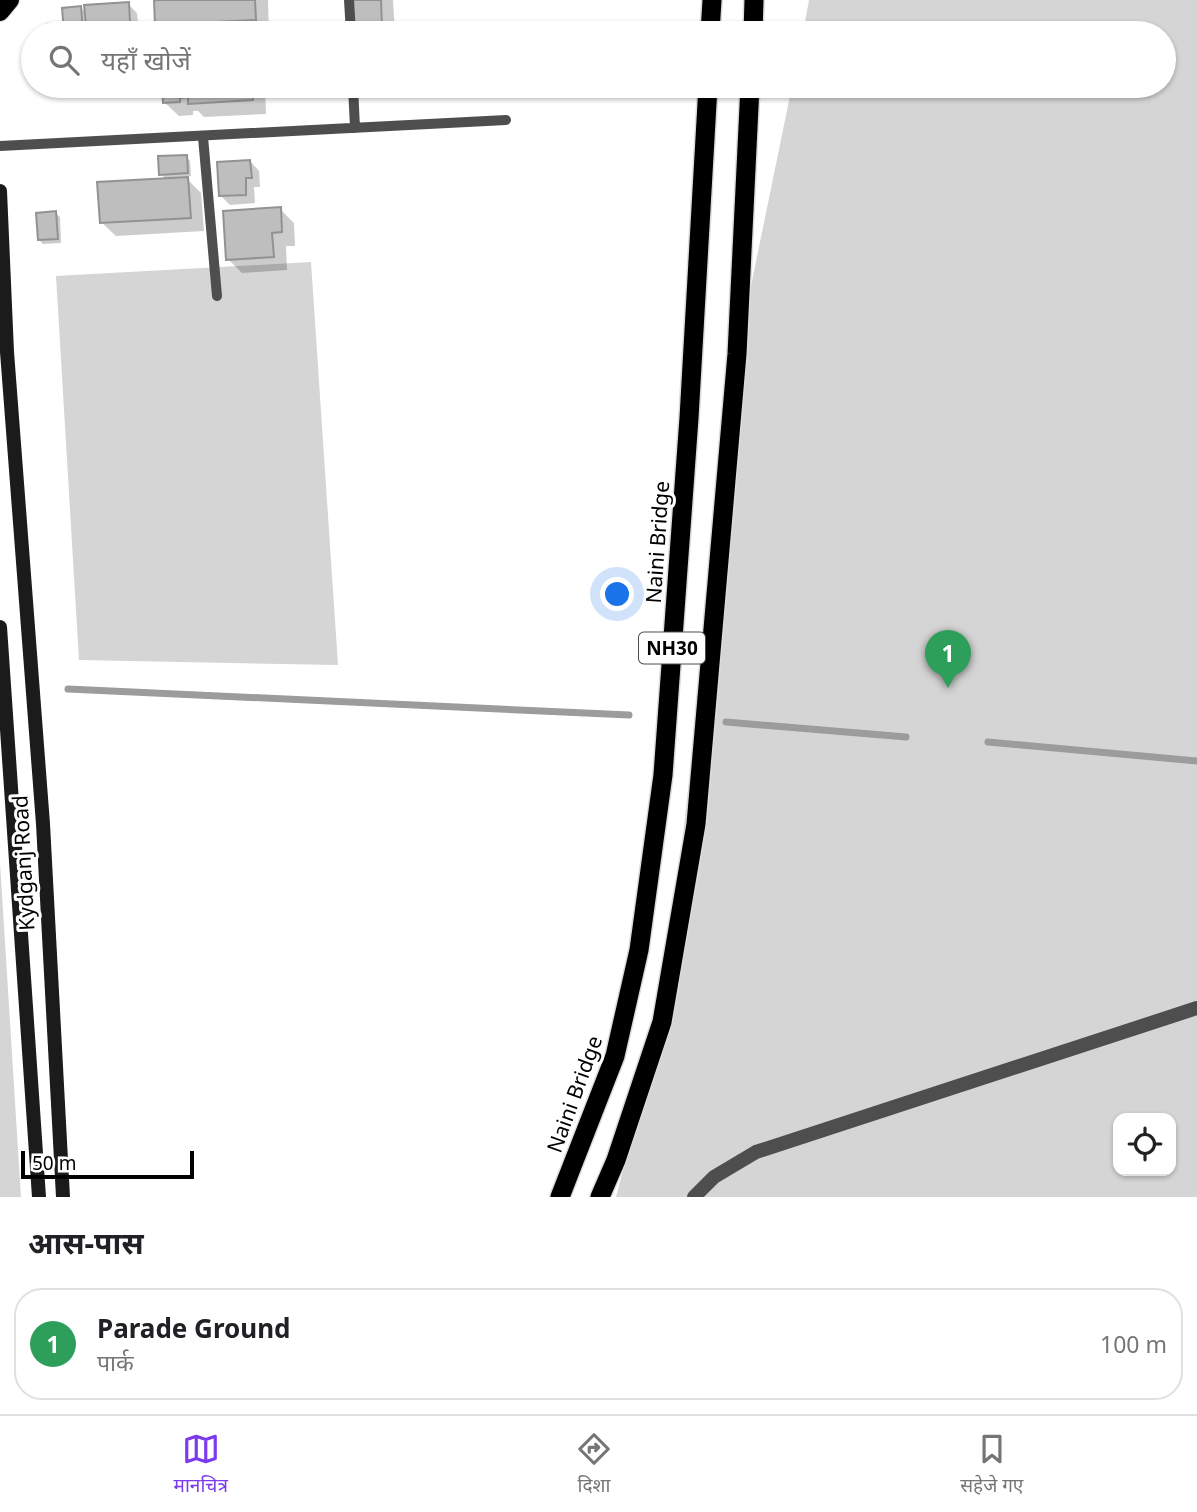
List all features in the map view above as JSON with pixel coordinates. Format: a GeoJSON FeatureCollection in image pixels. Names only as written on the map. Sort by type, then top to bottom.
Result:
{"type":"FeatureCollection","features":[{"type":"Feature","properties":{"kind":"highway"},"geometry":{"type":"LineString","coordinates":[[711,21],[712,0]]}},
{"type":"Feature","properties":{"kind":"highway"},"geometry":{"type":"LineString","coordinates":[[753,21],[754,0]]}},
{"type":"Feature","properties":{"kind":"highway","name":"Naini Bridge"},"geometry":{"type":"LineString","coordinates":[[560,1197],[615,1056],[639,950],[663,775],[689,418],[707,98]]}},
{"type":"Feature","properties":{"kind":"highway","name":"NH30"},"geometry":{"type":"LineString","coordinates":[[600,1197],[616,1160],[663,1021],[696,824],[737,354],[749,98]]}},
{"type":"Feature","properties":{"kind":"main road"},"geometry":{"type":"LineString","coordinates":[[0,12],[10,0]]}},
{"type":"Feature","properties":{"kind":"main road","name":"Kydganj Road"},"geometry":{"type":"LineString","coordinates":[[0,191],[7,352],[43,824],[63,1197]]}},
{"type":"Feature","properties":{"kind":"main road","name":"Kydganj Road"},"geometry":{"type":"LineString","coordinates":[[0,627],[39,1197]]}},
{"type":"Feature","properties":{"kind":"street"},"geometry":{"type":"LineString","coordinates":[[694,1197],[714,1177],[756,1152],[1197,1008]]}},
{"type":"Feature","properties":{"kind":"lane"},"geometry":{"type":"LineString","coordinates":[[349,0],[350,21]]}},
{"type":"Feature","properties":{"kind":"lane"},"geometry":{"type":"LineString","coordinates":[[354,98],[355,128]]}},
{"type":"Feature","properties":{"kind":"lane"},"geometry":{"type":"LineString","coordinates":[[0,146],[506,120]]}},
{"type":"Feature","properties":{"kind":"lane"},"geometry":{"type":"LineString","coordinates":[[203,137],[217,296]]}},
{"type":"Feature","properties":{"kind":"shaded area"},"geometry":{"type":"Polygon","coordinates":[[[809,0],[1197,0],[1197,1197],[616,1197],[662,1022],[737,354],[790,98],[1176,98],[1176,21],[805,21],[809,0]]]}},
{"type":"Feature","properties":{"kind":"shaded area"},"geometry":{"type":"Polygon","coordinates":[[[311,262],[338,665],[79,660],[56,276],[311,262]]]}},
{"type":"Feature","properties":{"kind":"shaded area"},"geometry":{"type":"Polygon","coordinates":[[[0,863],[21,1197],[0,1197],[0,863]]]}},
{"type":"Feature","properties":{"kind":"building"},"geometry":{"type":"Polygon","coordinates":[[[154,0],[255,0],[256,20],[155,21],[154,0]]]}},
{"type":"Feature","properties":{"kind":"building"},"geometry":{"type":"Polygon","coordinates":[[[348,0],[381,0],[382,21],[349,21],[348,0]]]}},
{"type":"Feature","properties":{"kind":"building"},"geometry":{"type":"Polygon","coordinates":[[[129,2],[130,21],[86,21],[84,5],[129,2]]]}},
{"type":"Feature","properties":{"kind":"building"},"geometry":{"type":"Polygon","coordinates":[[[81,6],[82,21],[63,21],[62,8],[81,6]]]}},
{"type":"Feature","properties":{"kind":"building"},"geometry":{"type":"Polygon","coordinates":[[[163,98],[180,98],[180,102],[163,103],[163,98]]]}},
{"type":"Feature","properties":{"kind":"building"},"geometry":{"type":"Polygon","coordinates":[[[188,98],[253,98],[253,100],[188,104],[188,98]]]}},
{"type":"Feature","properties":{"kind":"building"},"geometry":{"type":"Polygon","coordinates":[[[187,155],[188,173],[159,175],[158,156],[187,155]]]}},
{"type":"Feature","properties":{"kind":"building"},"geometry":{"type":"Polygon","coordinates":[[[250,160],[252,178],[246,178],[246,195],[219,196],[217,162],[250,160]]]}},
{"type":"Feature","properties":{"kind":"building"},"geometry":{"type":"Polygon","coordinates":[[[188,177],[191,218],[100,223],[97,182],[188,177]]]}},
{"type":"Feature","properties":{"kind":"building"},"geometry":{"type":"Polygon","coordinates":[[[281,207],[282,232],[272,233],[274,257],[226,260],[223,211],[281,207]]]}},
{"type":"Feature","properties":{"kind":"building"},"geometry":{"type":"Polygon","coordinates":[[[56,211],[58,239],[38,240],[36,213],[56,211]]]}},
{"type":"Feature","properties":{"kind":"waterway"},"geometry":{"type":"LineString","coordinates":[[68,689],[629,715]]}},
{"type":"Feature","properties":{"kind":"waterway"},"geometry":{"type":"LineString","coordinates":[[726,722],[906,737]]}},
{"type":"Feature","properties":{"kind":"waterway"},"geometry":{"type":"LineString","coordinates":[[988,742],[1197,761]]}},
{"type":"Feature","properties":{"kind":"place","name":"Parade Ground"},"geometry":{"type":"Point","coordinates":[948,688]}}]}
